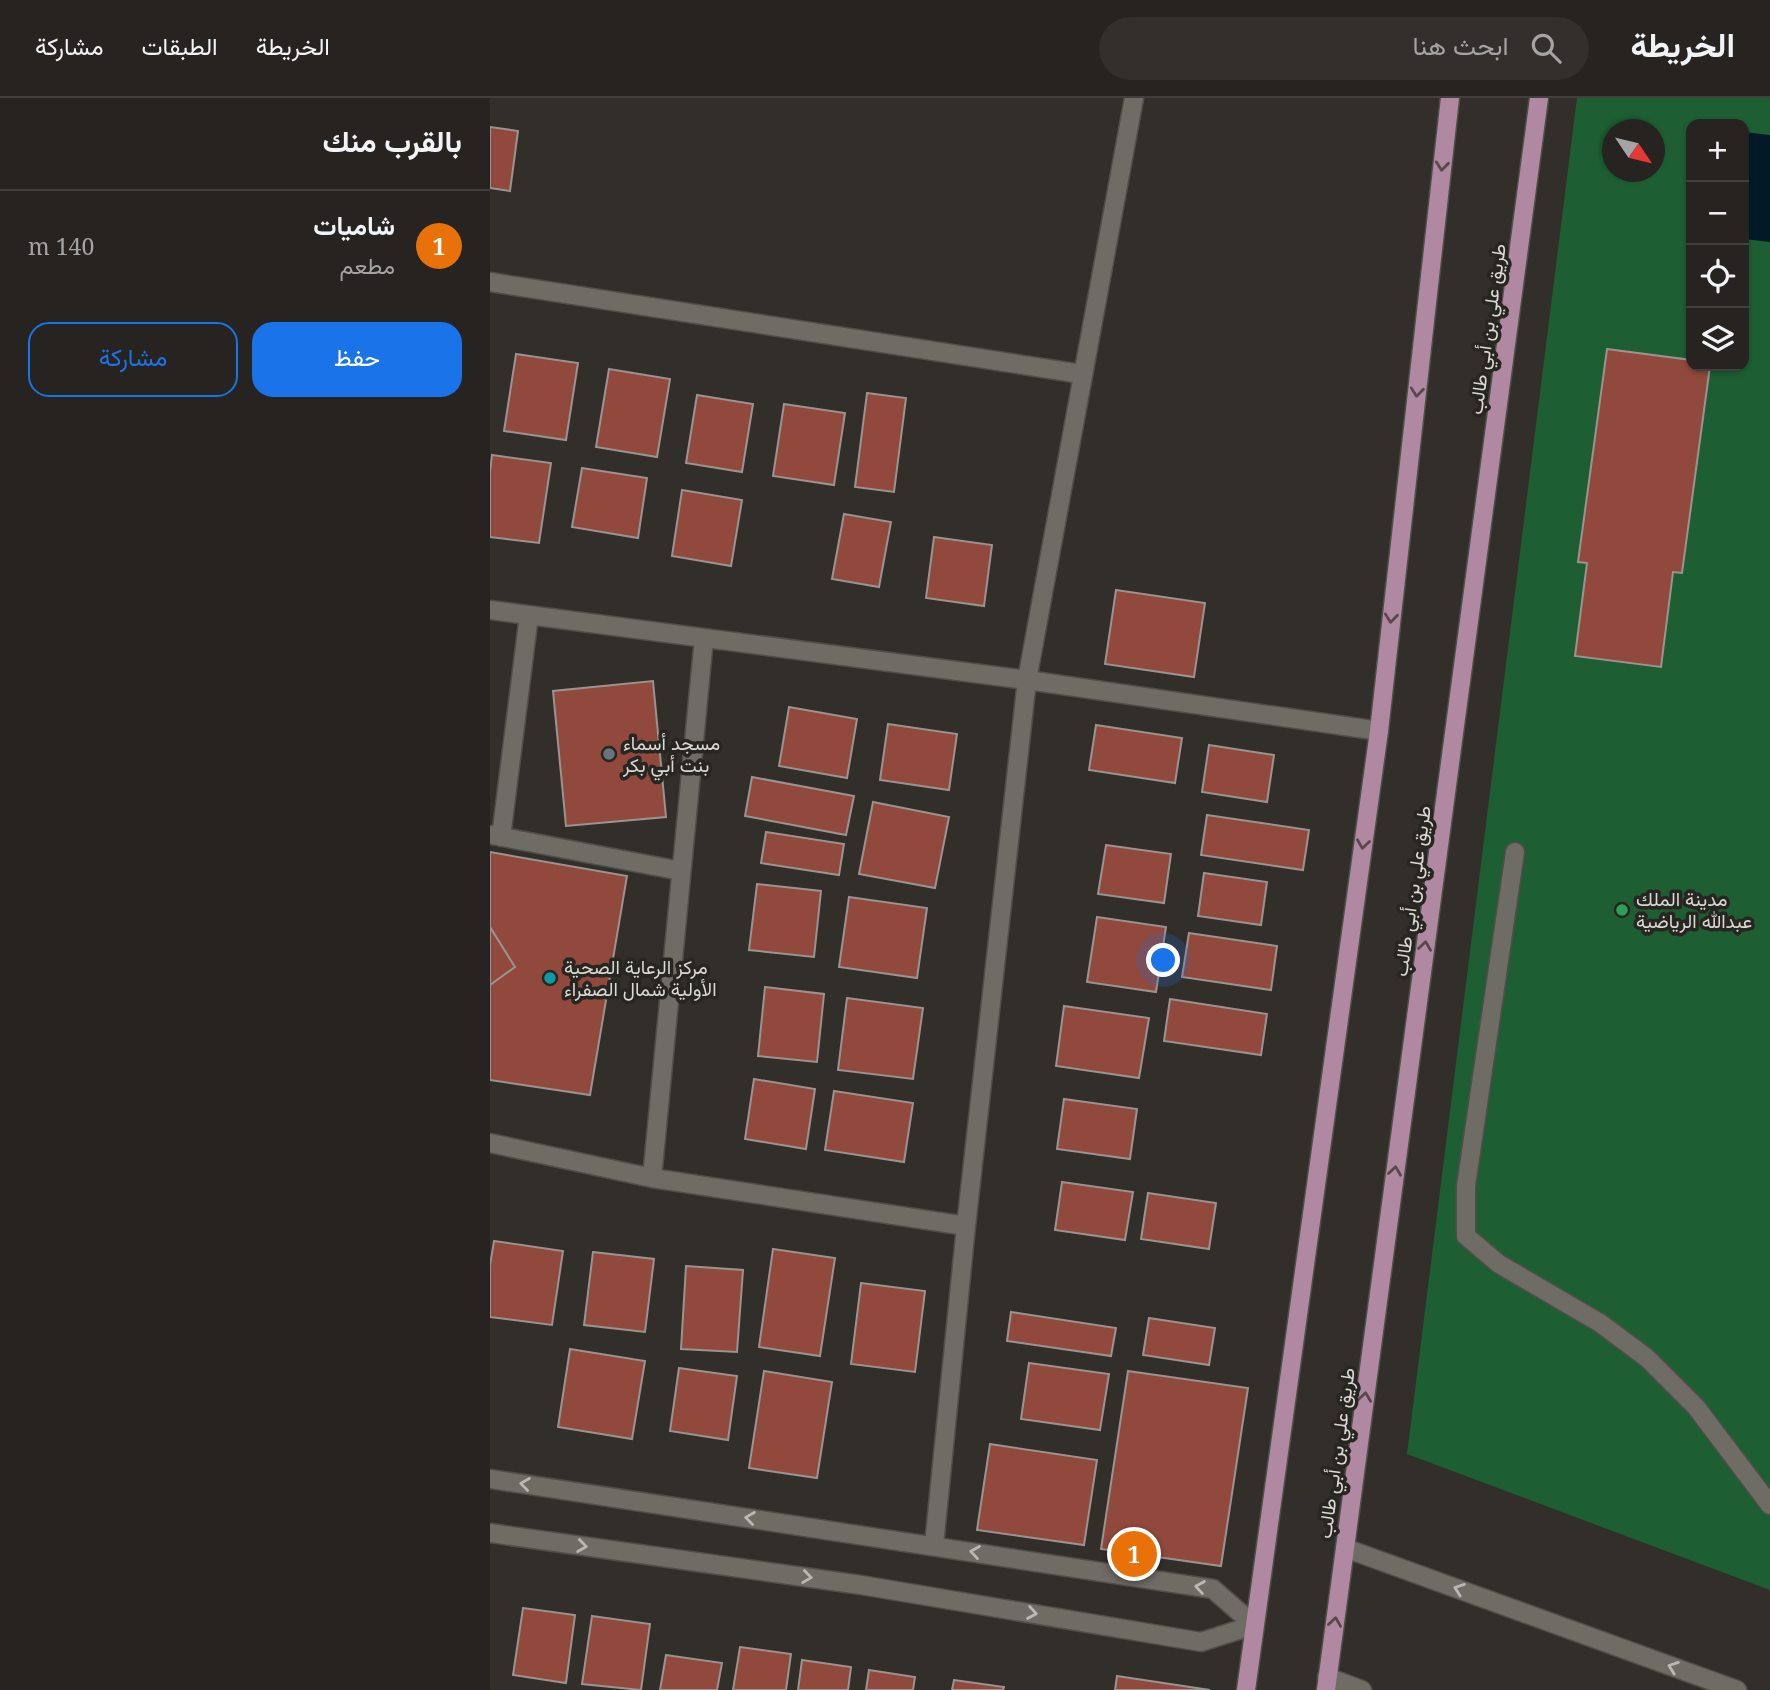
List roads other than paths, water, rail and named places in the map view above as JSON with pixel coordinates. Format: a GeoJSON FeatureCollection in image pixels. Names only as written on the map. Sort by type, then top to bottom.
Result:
{"type":"FeatureCollection","features":[{"type":"Feature","properties":{"kind":"main road"},"geometry":{"type":"LineString","coordinates":[[1246,1690],[1379,731],[1450,98]]}},
{"type":"Feature","properties":{"kind":"main road","name":"طريق علي بن أبي طالب"},"geometry":{"type":"LineString","coordinates":[[1327,1684],[1539,98]]}},
{"type":"Feature","properties":{"kind":"street"},"geometry":{"type":"LineString","coordinates":[[934,1545],[966,1226],[1027,680],[1134,98]]}},
{"type":"Feature","properties":{"kind":"street"},"geometry":{"type":"LineString","coordinates":[[490,282],[1082,374]]}},
{"type":"Feature","properties":{"kind":"street"},"geometry":{"type":"LineString","coordinates":[[490,610],[1027,680],[1379,731]]}},
{"type":"Feature","properties":{"kind":"street"},"geometry":{"type":"LineString","coordinates":[[529,615],[495,836],[681,871]]}},
{"type":"Feature","properties":{"kind":"street"},"geometry":{"type":"LineString","coordinates":[[652,1178],[704,638]]}},
{"type":"Feature","properties":{"kind":"street"},"geometry":{"type":"LineString","coordinates":[[1515,852],[1466,1186],[1466,1236],[1499,1264],[1600,1323],[1647,1358],[1696,1407],[1770,1505]]}},
{"type":"Feature","properties":{"kind":"street"},"geometry":{"type":"LineString","coordinates":[[490,1143],[652,1178],[966,1226]]}},
{"type":"Feature","properties":{"kind":"street"},"geometry":{"type":"LineString","coordinates":[[490,1479],[1213,1589],[1254,1625]]}},
{"type":"Feature","properties":{"kind":"street"},"geometry":{"type":"LineString","coordinates":[[490,1533],[861,1585],[1201,1642],[1254,1625]]}},
{"type":"Feature","properties":{"kind":"street"},"geometry":{"type":"LineString","coordinates":[[1345,1548],[1737,1690]]}},
{"type":"Feature","properties":{"kind":"street"},"geometry":{"type":"LineString","coordinates":[[1327,1684],[1362,1690]]}},
{"type":"Feature","properties":{"kind":"water"},"geometry":{"type":"Polygon","coordinates":[[[1749,133],[1770,135],[1770,242],[1749,240],[1749,133]]]}},
{"type":"Feature","properties":{"kind":"place","name":"مسجد أسماء بنت أبي بكر"},"geometry":{"type":"Point","coordinates":[609,754]}},
{"type":"Feature","properties":{"kind":"place","name":"مدينة الملك عبدالله الرياضية"},"geometry":{"type":"Point","coordinates":[1622,910]}},
{"type":"Feature","properties":{"kind":"place","name":"مركز الرعاية الصحية الأولية شمال الصفراء"},"geometry":{"type":"Point","coordinates":[550,978]}},
{"type":"Feature","properties":{"kind":"place","name":"شاميات"},"geometry":{"type":"Point","coordinates":[1134,1554]}}]}
